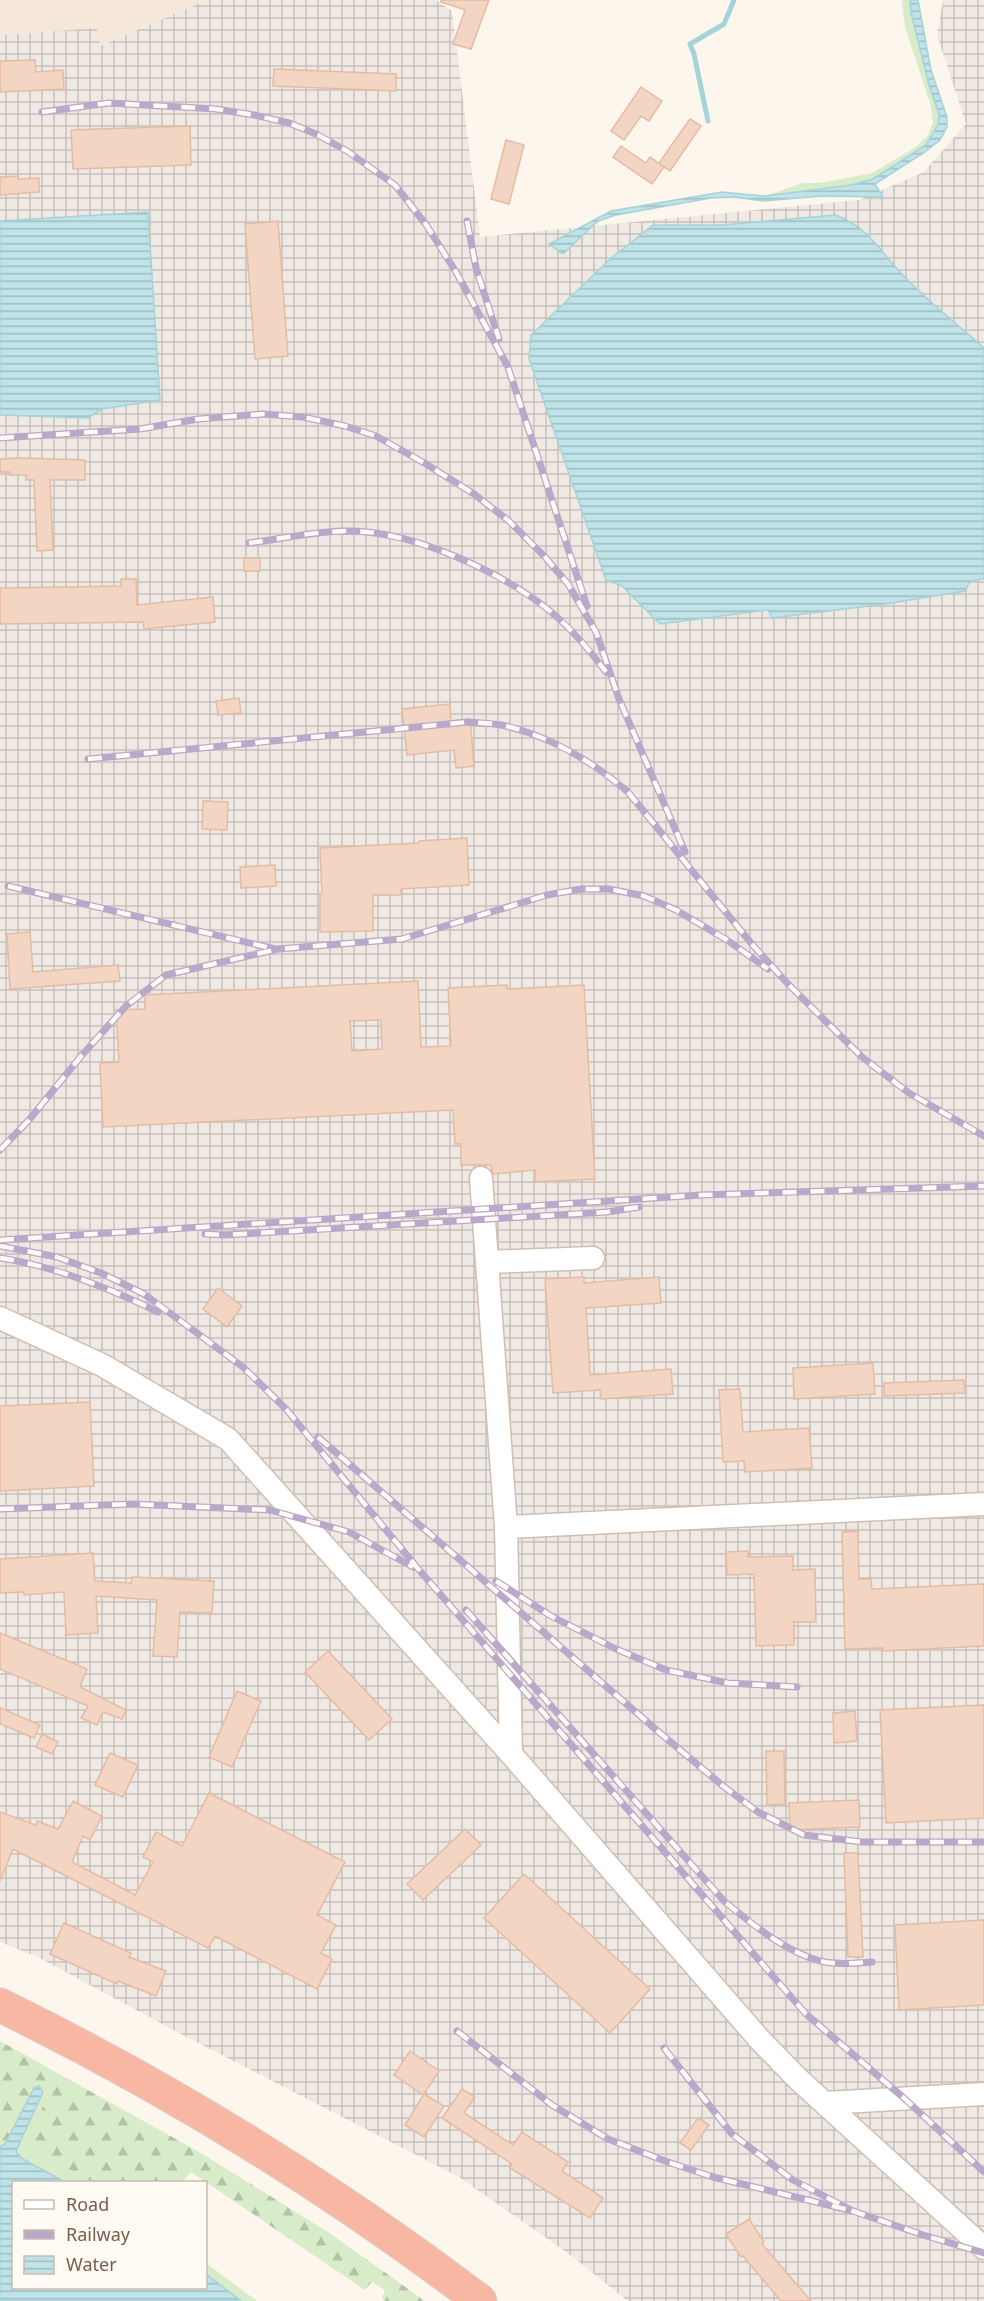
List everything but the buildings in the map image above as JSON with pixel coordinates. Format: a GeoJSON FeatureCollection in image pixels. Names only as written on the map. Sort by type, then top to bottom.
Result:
{"type":"FeatureCollection","features":[{"type":"Feature","properties":{"kind":"highway"},"geometry":{"type":"LineString","coordinates":[[0,2005],[81,2045],[246,2140],[382,2229],[480,2301]]}},
{"type":"Feature","properties":{"kind":"lane"},"geometry":{"type":"LineString","coordinates":[[481,1178],[506,1527],[511,1754]]}},
{"type":"Feature","properties":{"kind":"lane"},"geometry":{"type":"LineString","coordinates":[[487,1262],[593,1258]]}},
{"type":"Feature","properties":{"kind":"lane"},"geometry":{"type":"LineString","coordinates":[[0,1318],[102,1365],[228,1439],[511,1754],[760,2040],[825,2103],[984,2248]]}},
{"type":"Feature","properties":{"kind":"lane"},"geometry":{"type":"LineString","coordinates":[[506,1527],[984,1504]]}},
{"type":"Feature","properties":{"kind":"lane"},"geometry":{"type":"LineString","coordinates":[[825,2103],[984,2094]]}},
{"type":"Feature","properties":{"kind":"shaded area"},"geometry":{"type":"Polygon","coordinates":[[[0,0],[207,0],[99,46],[97,28],[0,35],[0,0]]]}},
{"type":"Feature","properties":{"kind":"shaded area"},"geometry":{"type":"Polygon","coordinates":[[[207,0],[436,0],[452,11],[480,237],[859,200],[924,172],[966,124],[937,35],[943,0],[984,0],[984,2301],[628,2301],[569,2254],[459,2177],[179,2033],[38,1957],[0,1942],[0,35],[97,28],[100,46],[207,0]]]}},
{"type":"Feature","properties":{"kind":"green space"},"geometry":{"type":"Polygon","coordinates":[[[902,0],[910,0],[911,13],[929,85],[939,114],[939,124],[933,135],[926,145],[873,179],[851,185],[765,196],[803,183],[820,183],[872,173],[913,149],[927,137],[933,123],[931,106],[905,27],[902,0]]]}},
{"type":"Feature","properties":{"kind":"green space"},"geometry":{"type":"Polygon","coordinates":[[[0,2041],[199,2152],[328,2232],[425,2301],[385,2301],[382,2298],[385,2290],[372,2282],[365,2290],[191,2172],[183,2181],[91,2181],[26,2146],[46,2100],[42,2088],[34,2088],[5,2144],[0,2147],[0,2041]]]}},
{"type":"Feature","properties":{"kind":"green space"},"geometry":{"type":"Polygon","coordinates":[[[43,2092],[88,2179],[91,2181],[63,2181],[21,2158],[16,2151],[43,2092]]]}},
{"type":"Feature","properties":{"kind":"green space"},"geometry":{"type":"Polygon","coordinates":[[[207,2264],[257,2301],[241,2301],[207,2275],[207,2264]]]}},
{"type":"Feature","properties":{"kind":"water"},"geometry":{"type":"Polygon","coordinates":[[[910,0],[918,0],[931,70],[947,117],[947,127],[940,140],[925,152],[875,184],[883,197],[822,196],[763,201],[734,197],[711,198],[616,215],[598,221],[563,254],[549,244],[611,211],[722,192],[765,196],[851,185],[873,179],[926,145],[938,124],[939,114],[929,85],[911,13],[910,0]]]}},
{"type":"Feature","properties":{"kind":"water"},"geometry":{"type":"Polygon","coordinates":[[[148,212],[160,400],[102,409],[88,418],[0,415],[0,221],[148,212]]]}},
{"type":"Feature","properties":{"kind":"water"},"geometry":{"type":"Polygon","coordinates":[[[836,215],[848,220],[865,233],[911,283],[984,348],[984,579],[970,581],[965,591],[885,604],[772,618],[768,610],[660,624],[622,586],[606,580],[529,359],[531,335],[610,259],[653,225],[722,225],[836,215]]]}},
{"type":"Feature","properties":{"kind":"water"},"geometry":{"type":"Polygon","coordinates":[[[39,2086],[43,2092],[16,2151],[21,2158],[63,2181],[12,2181],[12,2289],[207,2289],[207,2275],[241,2301],[0,2301],[0,2147],[5,2144],[34,2088],[39,2086]]]}},
{"type":"Feature","properties":{"kind":"waterway"},"geometry":{"type":"LineString","coordinates":[[708,121],[690,44],[724,24],[734,0]]}},
{"type":"Feature","properties":{"kind":"railway"},"geometry":{"type":"LineString","coordinates":[[42,112],[109,103],[216,109],[254,115],[289,123],[316,134],[347,151],[395,185],[427,226],[456,272],[508,367],[587,606]]}},
{"type":"Feature","properties":{"kind":"railway"},"geometry":{"type":"LineString","coordinates":[[467,221],[476,268],[499,339]]}},
{"type":"Feature","properties":{"kind":"railway"},"geometry":{"type":"LineString","coordinates":[[0,438],[140,429],[198,419],[263,414],[303,417],[345,426],[376,436],[426,464],[474,494],[509,521],[568,584],[596,632],[619,699],[685,852]]}},
{"type":"Feature","properties":{"kind":"railway"},"geometry":{"type":"LineString","coordinates":[[249,543],[323,532],[353,531],[391,536],[442,551],[493,574],[538,602],[571,630],[606,672]]}},
{"type":"Feature","properties":{"kind":"railway"},"geometry":{"type":"LineString","coordinates":[[88,759],[468,722],[501,725],[539,737],[586,761],[628,792],[751,943],[787,983],[862,1057],[909,1093],[984,1136]]}},
{"type":"Feature","properties":{"kind":"railway"},"geometry":{"type":"LineString","coordinates":[[8,886],[275,949]]}},
{"type":"Feature","properties":{"kind":"railway"},"geometry":{"type":"LineString","coordinates":[[0,1150],[29,1120],[126,1006],[166,975],[278,949],[402,939],[547,895],[581,889],[609,889],[644,896],[676,910],[727,940],[768,969]]}},
{"type":"Feature","properties":{"kind":"railway"},"geometry":{"type":"LineString","coordinates":[[0,1240],[701,1195],[984,1186]]}},
{"type":"Feature","properties":{"kind":"railway"},"geometry":{"type":"LineString","coordinates":[[205,1234],[225,1235],[607,1212],[639,1207]]}},
{"type":"Feature","properties":{"kind":"railway"},"geometry":{"type":"LineString","coordinates":[[0,1246],[57,1257],[101,1273],[144,1294],[243,1367],[286,1409],[420,1571],[806,2014],[905,2099],[984,2172]]}},
{"type":"Feature","properties":{"kind":"railway"},"geometry":{"type":"LineString","coordinates":[[0,1258],[41,1266],[81,1279],[158,1312]]}},
{"type":"Feature","properties":{"kind":"railway"},"geometry":{"type":"LineString","coordinates":[[318,1437],[660,1733],[758,1812],[804,1835],[862,1842],[984,1842]]}},
{"type":"Feature","properties":{"kind":"railway"},"geometry":{"type":"LineString","coordinates":[[0,1509],[133,1504],[270,1510],[349,1532],[413,1567]]}},
{"type":"Feature","properties":{"kind":"railway"},"geometry":{"type":"LineString","coordinates":[[496,1581],[551,1616],[616,1649],[666,1670],[728,1683],[797,1687]]}},
{"type":"Feature","properties":{"kind":"railway"},"geometry":{"type":"LineString","coordinates":[[466,1610],[724,1901],[769,1936],[794,1951],[820,1961],[833,1963],[872,1962]]}},
{"type":"Feature","properties":{"kind":"railway"},"geometry":{"type":"LineString","coordinates":[[457,2031],[552,2105],[608,2139],[713,2177],[853,2211]]}},
{"type":"Feature","properties":{"kind":"railway"},"geometry":{"type":"LineString","coordinates":[[664,2048],[732,2134],[793,2180],[853,2211],[984,2253]]}}]}
